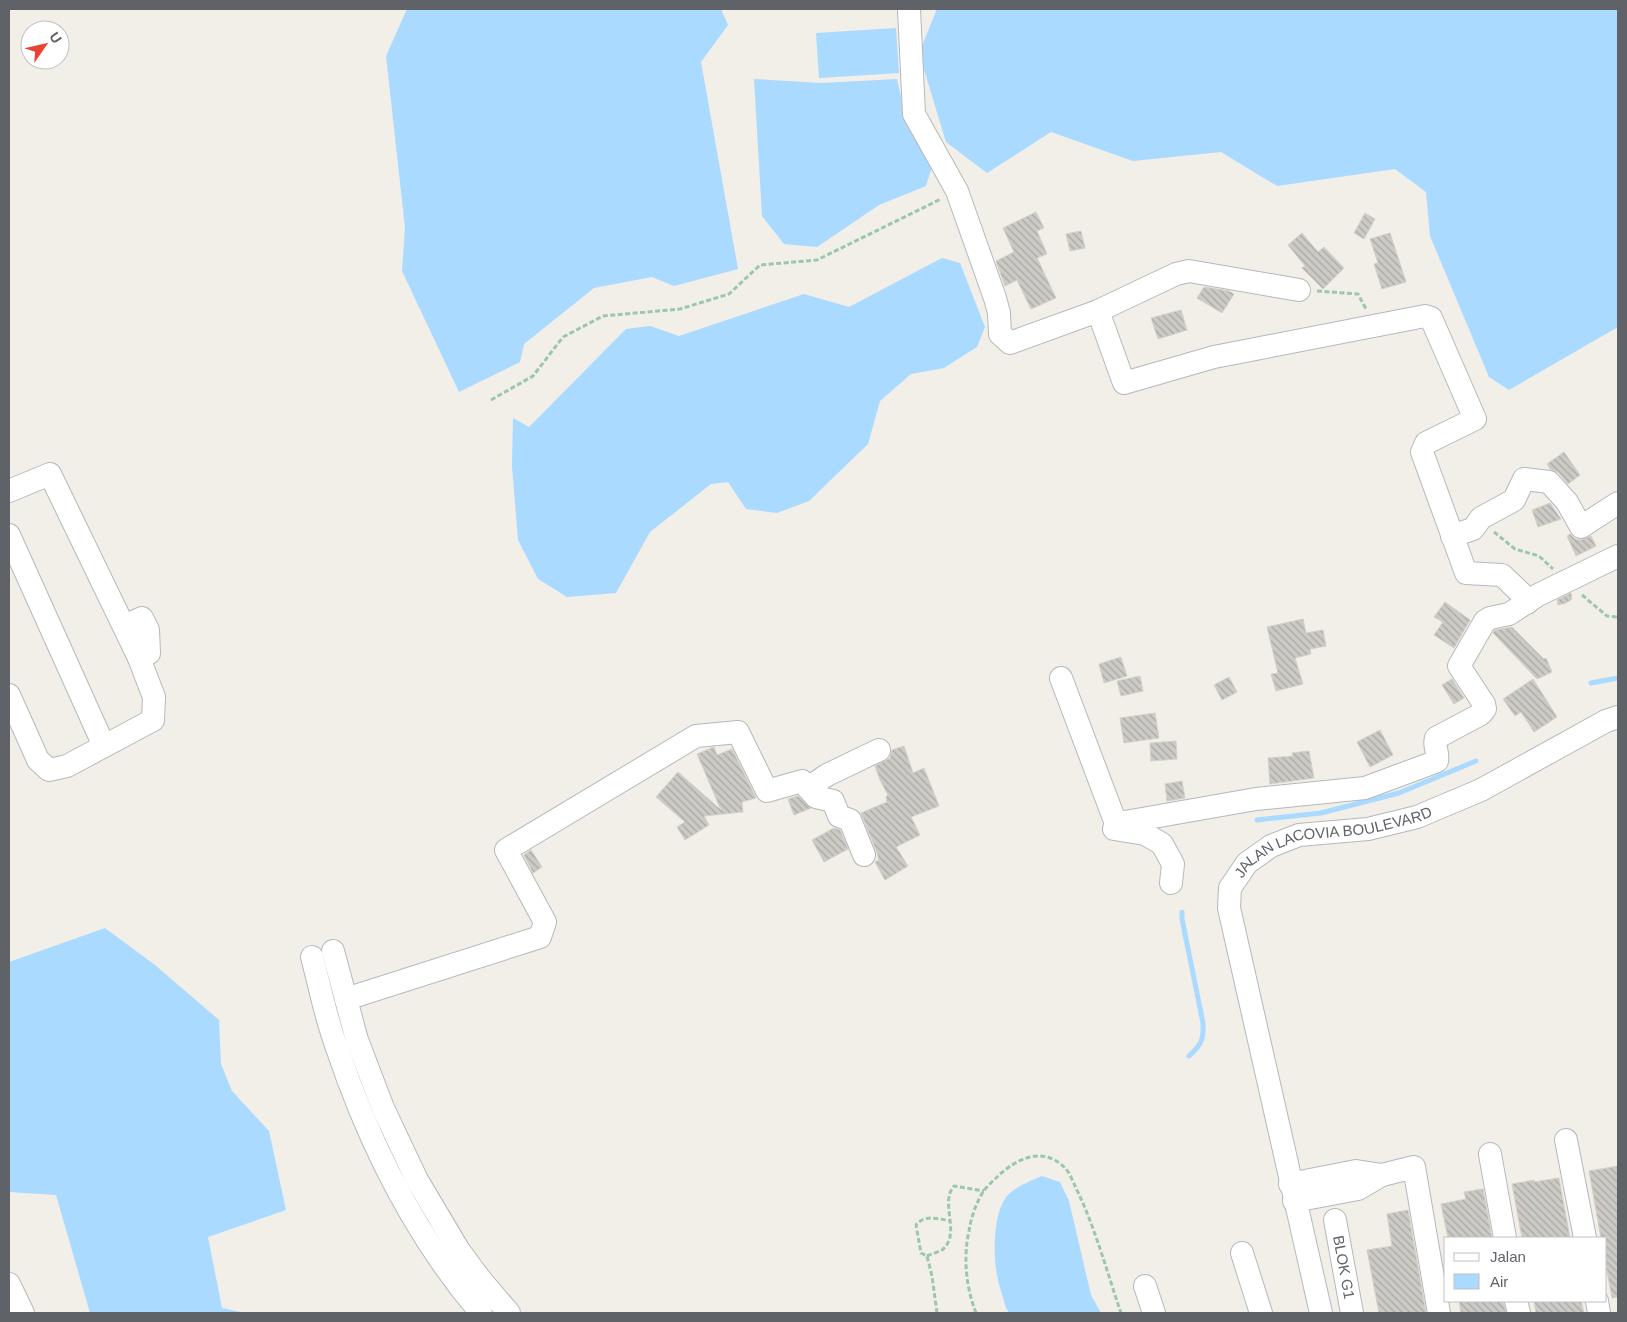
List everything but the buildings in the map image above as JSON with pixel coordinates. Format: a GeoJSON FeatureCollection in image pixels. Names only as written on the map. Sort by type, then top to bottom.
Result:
{"type":"FeatureCollection","features":[{"type":"Feature","properties":{"kind":"street"},"geometry":{"type":"LineString","coordinates":[[909,9],[914,114],[957,191],[995,298],[999,312],[1000,334],[1010,344],[1098,310],[1176,274],[1190,270],[1299,290]]}},
{"type":"Feature","properties":{"kind":"street"},"geometry":{"type":"LineString","coordinates":[[1098,310],[1124,383],[1214,357],[1425,316],[1431,318],[1475,419],[1426,443],[1422,452],[1466,573],[1502,575],[1524,596],[1527,603]]}},
{"type":"Feature","properties":{"kind":"street"},"geometry":{"type":"LineString","coordinates":[[9,491],[50,474],[139,658],[154,697],[152,720],[66,766],[49,770],[38,760],[9,695]]}},
{"type":"Feature","properties":{"kind":"street"},"geometry":{"type":"LineString","coordinates":[[1452,536],[1473,529],[1481,518],[1514,500],[1524,479],[1549,482],[1567,502],[1581,527],[1618,503]]}},
{"type":"Feature","properties":{"kind":"street"},"geometry":{"type":"LineString","coordinates":[[9,535],[104,746]]}},
{"type":"Feature","properties":{"kind":"street"},"geometry":{"type":"LineString","coordinates":[[1115,821],[1126,822],[1256,799],[1365,788],[1435,762],[1438,756],[1434,744],[1436,738],[1481,714],[1485,708],[1460,669],[1460,664],[1485,621],[1509,614],[1538,595],[1618,556]]}},
{"type":"Feature","properties":{"kind":"street"},"geometry":{"type":"LineString","coordinates":[[1061,678],[1115,821],[1113,830],[1145,834],[1162,844],[1172,864],[1171,883]]}},
{"type":"Feature","properties":{"kind":"street","name":"JALAN LACOVIA BOULEVARD"},"geometry":{"type":"LineString","coordinates":[[1321,1313],[1292,1193],[1229,908],[1230,888],[1247,863],[1271,846],[1299,835],[1368,829],[1417,817],[1481,790],[1606,721],[1618,717]]}},
{"type":"Feature","properties":{"kind":"street"},"geometry":{"type":"LineString","coordinates":[[346,999],[540,937],[545,922],[506,850],[696,736],[738,732],[767,791],[802,781],[816,797],[833,801],[839,816],[850,820],[864,854]]}},
{"type":"Feature","properties":{"kind":"street"},"geometry":{"type":"LineString","coordinates":[[808,788],[827,775],[879,750]]}},
{"type":"Feature","properties":{"kind":"street"},"geometry":{"type":"LineString","coordinates":[[481,1313],[449,1255],[417,1180],[383,1108],[357,1040],[346,999],[323,954],[336,1047],[363,1117],[398,1190],[449,1255],[480,1279],[509,1313]]}},
{"type":"Feature","properties":{"kind":"street"},"geometry":{"type":"LineString","coordinates":[[1566,1140],[1584,1237]]}},
{"type":"Feature","properties":{"kind":"street"},"geometry":{"type":"LineString","coordinates":[[1490,1154],[1505,1237]]}},
{"type":"Feature","properties":{"kind":"street"},"geometry":{"type":"LineString","coordinates":[[1292,1193],[1358,1189],[1382,1175],[1414,1167],[1439,1313]]}},
{"type":"Feature","properties":{"kind":"street","name":"BLOK G1"},"geometry":{"type":"LineString","coordinates":[[1335,1220],[1352,1313]]}},
{"type":"Feature","properties":{"kind":"street"},"geometry":{"type":"LineString","coordinates":[[1242,1253],[1261,1313]]}},
{"type":"Feature","properties":{"kind":"street"},"geometry":{"type":"LineString","coordinates":[[9,1284],[24,1313]]}},
{"type":"Feature","properties":{"kind":"street"},"geometry":{"type":"LineString","coordinates":[[1145,1286],[1154,1313]]}},
{"type":"Feature","properties":{"kind":"path"},"geometry":{"type":"LineString","coordinates":[[491,400],[533,376],[563,337],[603,316],[680,309],[729,294],[760,265],[817,260],[957,191]]}},
{"type":"Feature","properties":{"kind":"path"},"geometry":{"type":"LineString","coordinates":[[1299,290],[1358,294],[1375,325]]}},
{"type":"Feature","properties":{"kind":"path"},"geometry":{"type":"LineString","coordinates":[[976,1313],[969,1292],[966,1258],[969,1230],[975,1208],[984,1191],[1006,1168],[1034,1155],[1053,1158],[1067,1169],[1084,1204],[1121,1313]]}},
{"type":"Feature","properties":{"kind":"path"},"geometry":{"type":"LineString","coordinates":[[951,1221],[927,1218],[921,1220],[916,1225],[921,1253],[927,1256],[942,1250],[949,1240],[951,1221],[948,1200],[954,1186],[984,1191]]}},
{"type":"Feature","properties":{"kind":"path"},"geometry":{"type":"LineString","coordinates":[[927,1256],[937,1313]]}},
{"type":"Feature","properties":{"kind":"water"},"geometry":{"type":"Polygon","coordinates":[[[407,9],[721,9],[728,25],[701,62],[738,269],[674,286],[652,277],[594,288],[524,344],[520,362],[459,392],[402,271],[405,228],[386,56],[407,9]]]}},
{"type":"Feature","properties":{"kind":"water"},"geometry":{"type":"Polygon","coordinates":[[[937,9],[1618,9],[1618,327],[1509,390],[1489,377],[1430,236],[1426,192],[1395,169],[1277,186],[1221,152],[1133,161],[1051,132],[987,173],[946,142],[919,53],[937,9]]]}},
{"type":"Feature","properties":{"kind":"water"},"geometry":{"type":"Polygon","coordinates":[[[896,28],[899,73],[819,78],[816,33],[896,28]]]}},
{"type":"Feature","properties":{"kind":"water"},"geometry":{"type":"Polygon","coordinates":[[[754,79],[821,83],[897,79],[905,115],[932,167],[926,186],[879,205],[817,247],[784,244],[762,216],[754,79]]]}},
{"type":"Feature","properties":{"kind":"water"},"geometry":{"type":"Polygon","coordinates":[[[942,258],[960,263],[985,327],[977,347],[944,368],[911,374],[880,401],[868,444],[809,501],[777,513],[746,509],[728,482],[711,484],[650,532],[616,593],[567,597],[538,579],[518,540],[512,466],[513,418],[529,427],[626,329],[650,326],[679,336],[804,294],[849,307],[942,258]]]}},
{"type":"Feature","properties":{"kind":"water"},"geometry":{"type":"Polygon","coordinates":[[[105,928],[155,965],[219,1020],[221,1064],[232,1091],[269,1131],[286,1210],[208,1237],[222,1308],[245,1313],[90,1313],[56,1195],[9,1192],[9,962],[105,928]]]}},
{"type":"Feature","properties":{"kind":"water"},"geometry":{"type":"Polygon","coordinates":[[[1042,1176],[1060,1182],[1069,1201],[1091,1295],[1101,1313],[1009,1313],[1006,1308],[998,1279],[995,1256],[995,1234],[999,1211],[1008,1195],[1024,1184],[1042,1176]]]}},
{"type":"Feature","properties":{"kind":"waterway"},"geometry":{"type":"LineString","coordinates":[[1591,683],[1618,678]]}},
{"type":"Feature","properties":{"kind":"waterway"},"geometry":{"type":"LineString","coordinates":[[1257,820],[1321,813],[1399,793],[1476,761]]}},
{"type":"Feature","properties":{"kind":"waterway"},"geometry":{"type":"LineString","coordinates":[[1182,912],[1203,1023],[1201,1042],[1189,1056]]}}]}
